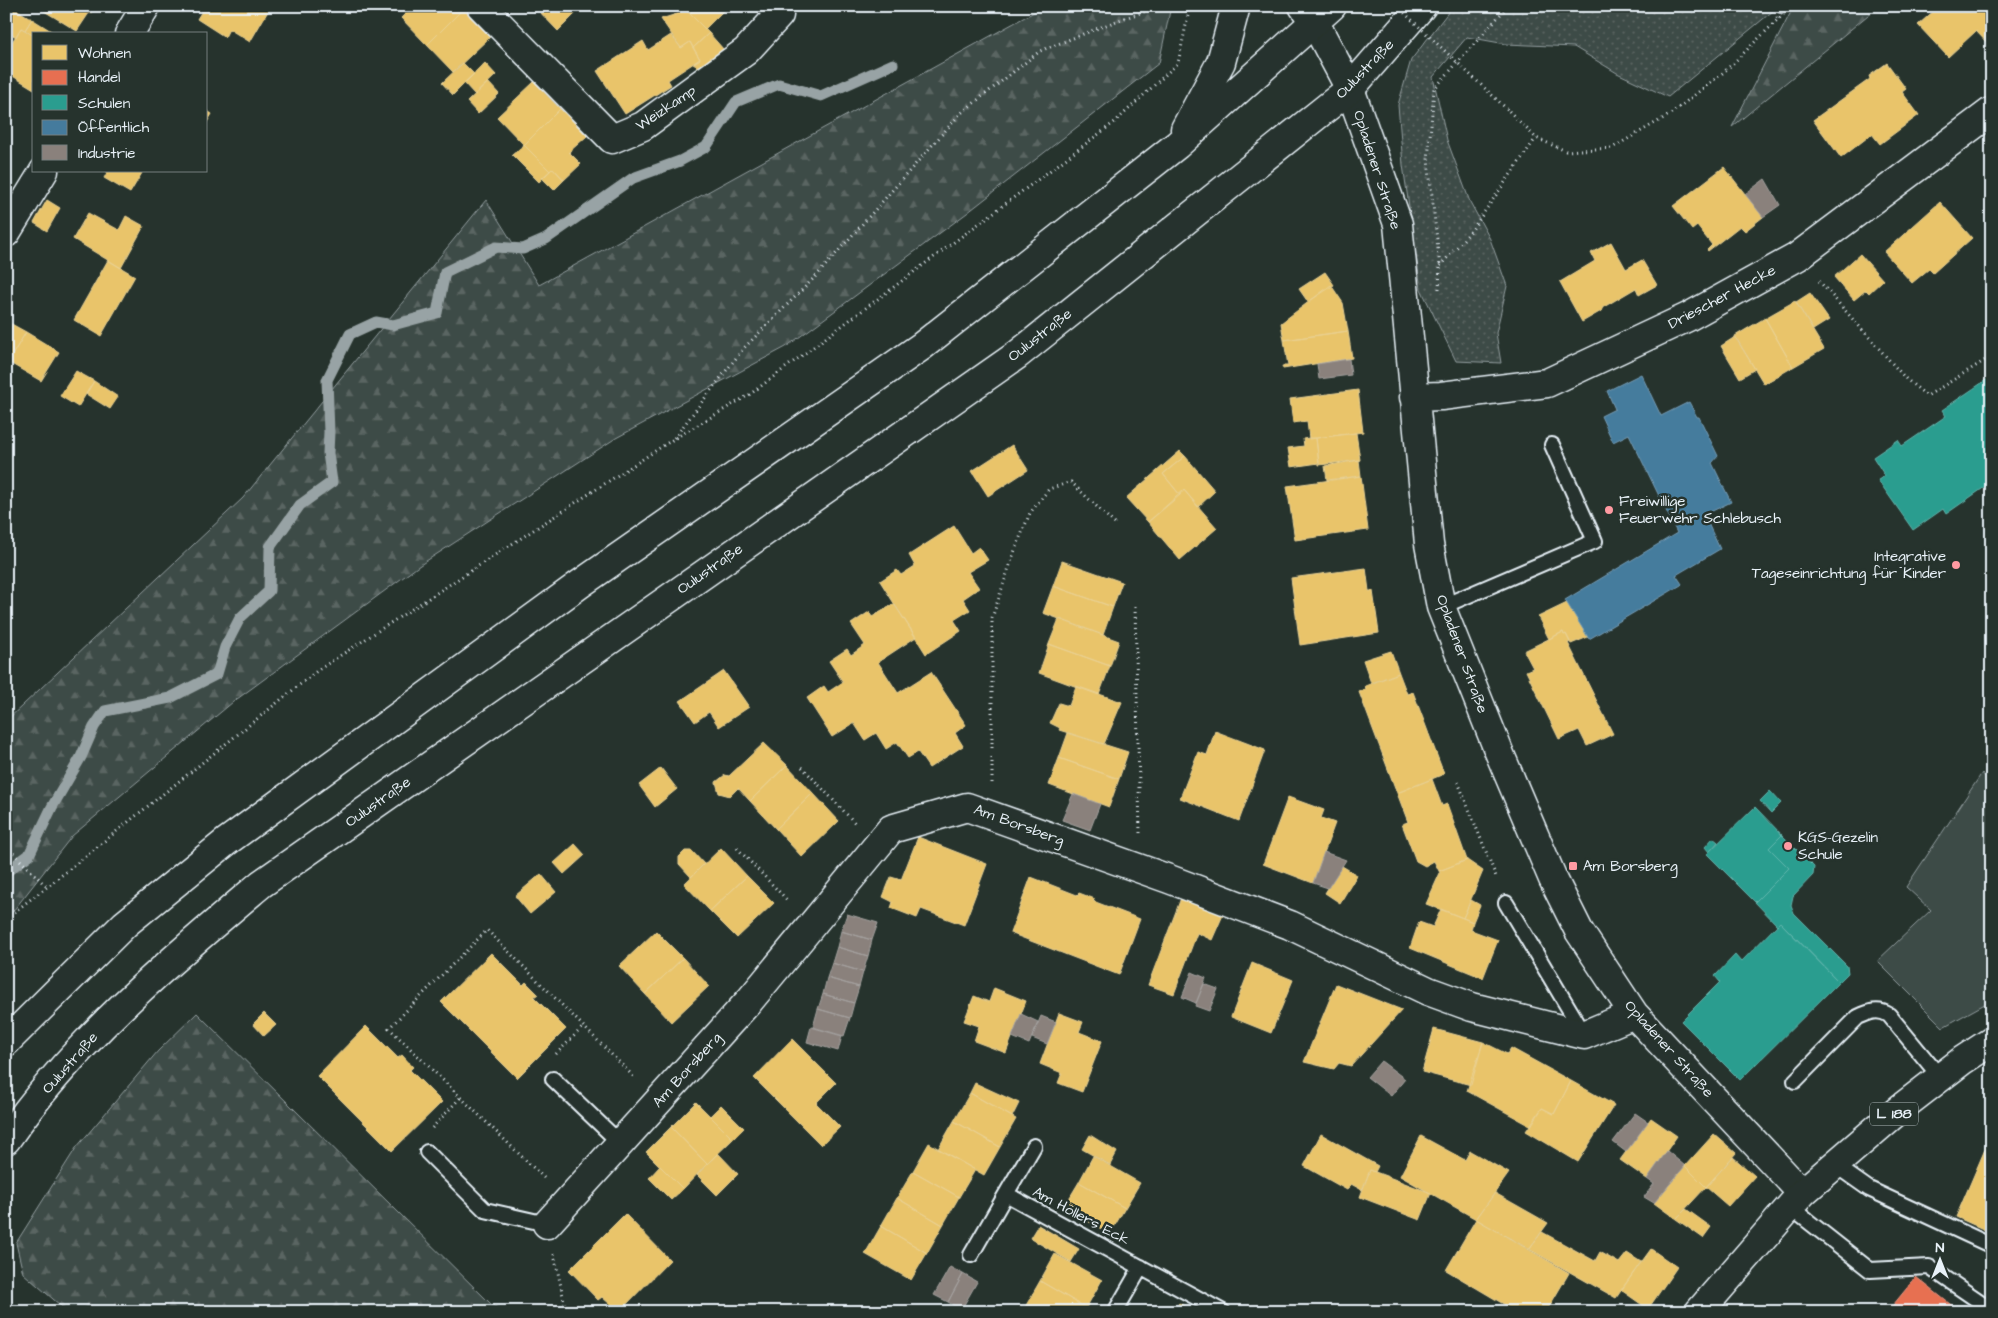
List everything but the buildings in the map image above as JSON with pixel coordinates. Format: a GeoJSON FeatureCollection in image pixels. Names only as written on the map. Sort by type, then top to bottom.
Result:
{"type":"FeatureCollection","features":[{"type":"Feature","properties":{"kind":"main road"},"geometry":{"type":"LineString","coordinates":[[130,32],[146,6]]}},
{"type":"Feature","properties":{"kind":"main road","name":"Weizkamp"},"geometry":{"type":"LineString","coordinates":[[481,6],[612,139],[643,126],[746,51],[779,15],[772,6]]}},
{"type":"Feature","properties":{"kind":"main road"},"geometry":{"type":"LineString","coordinates":[[1176,145],[1221,62],[1236,6]]}},
{"type":"Feature","properties":{"kind":"main road","name":"Oulustraße"},"geometry":{"type":"LineString","coordinates":[[6,1140],[80,1049],[158,972],[261,884],[1017,355],[1350,89],[1422,6]]}},
{"type":"Feature","properties":{"kind":"main road"},"geometry":{"type":"LineString","coordinates":[[6,1042],[125,924],[226,842],[580,584],[922,346],[1176,145],[1317,12]]}},
{"type":"Feature","properties":{"kind":"main road","name":"Opladener Straße"},"geometry":{"type":"LineString","coordinates":[[1317,12],[1350,89],[1398,224],[1429,544],[1441,607],[1499,752],[1553,878],[1587,945],[1634,1014],[1796,1200]]}},
{"type":"Feature","properties":{"kind":"main road","name":"Driescher Hecke"},"geometry":{"type":"LineString","coordinates":[[1414,397],[1441,396],[1547,383],[1688,317],[1797,257],[1992,111]]}},
{"type":"Feature","properties":{"kind":"main road"},"geometry":{"type":"LineString","coordinates":[[6,233],[43,172]]}},
{"type":"Feature","properties":{"kind":"main road","name":"Am Borsberg"},"geometry":{"type":"LineString","coordinates":[[547,1224],[750,1000],[891,829],[967,807],[1290,925],[1428,991],[1472,1007],[1584,1035]]}},
{"type":"Feature","properties":{"kind":"main road"},"geometry":{"type":"LineString","coordinates":[[1584,1035],[1634,1014]]}},
{"type":"Feature","properties":{"kind":"main road","name":"L 188"},"geometry":{"type":"LineString","coordinates":[[1700,1312],[1796,1200],[1940,1077],[1992,1041]]}},
{"type":"Feature","properties":{"kind":"lane"},"geometry":{"type":"LineString","coordinates":[[1441,607],[1595,541],[1552,445]]}},
{"type":"Feature","properties":{"kind":"lane"},"geometry":{"type":"LineString","coordinates":[[1506,903],[1584,1035]]}},
{"type":"Feature","properties":{"kind":"lane"},"geometry":{"type":"LineString","coordinates":[[1795,1082],[1858,1017],[1872,1011],[1883,1011],[1889,1015],[1940,1077]]}},
{"type":"Feature","properties":{"kind":"lane"},"geometry":{"type":"LineString","coordinates":[[553,1079],[620,1143]]}},
{"type":"Feature","properties":{"kind":"lane","name":"Am Höllers Eck"},"geometry":{"type":"LineString","coordinates":[[971,1255],[1034,1146]]}},
{"type":"Feature","properties":{"kind":"lane"},"geometry":{"type":"LineString","coordinates":[[427,1152],[485,1210],[547,1224]]}},
{"type":"Feature","properties":{"kind":"lane"},"geometry":{"type":"LineString","coordinates":[[1835,1165],[1869,1190],[1992,1246]]}},
{"type":"Feature","properties":{"kind":"lane","name":"Am Höllers Eck"},"geometry":{"type":"LineString","coordinates":[[1006,1194],[1222,1312]]}},
{"type":"Feature","properties":{"kind":"lane"},"geometry":{"type":"LineString","coordinates":[[1796,1200],[1870,1270],[1929,1267],[1992,1310]]}},
{"type":"Feature","properties":{"kind":"lane"},"geometry":{"type":"LineString","coordinates":[[1115,1312],[1141,1267]]}},
{"type":"Feature","properties":{"kind":"path"},"geometry":{"type":"LineString","coordinates":[[672,440],[743,349],[818,274],[960,114],[1040,51],[1118,20],[1161,6]]}},
{"type":"Feature","properties":{"kind":"path"},"geometry":{"type":"LineString","coordinates":[[6,918],[48,888],[318,670],[672,440],[749,395],[1115,122],[1178,63],[1190,6]]}},
{"type":"Feature","properties":{"kind":"path"},"geometry":{"type":"LineString","coordinates":[[1397,6],[1536,138],[1566,151],[1612,148],[1669,116],[1724,72],[1792,6]]}},
{"type":"Feature","properties":{"kind":"path"},"geometry":{"type":"LineString","coordinates":[[1775,23],[1781,6]]}},
{"type":"Feature","properties":{"kind":"path"},"geometry":{"type":"LineString","coordinates":[[1775,23],[1785,6]]}},
{"type":"Feature","properties":{"kind":"path"},"geometry":{"type":"LineString","coordinates":[[1439,295],[1440,267],[1428,160],[1434,89],[1508,7]]}},
{"type":"Feature","properties":{"kind":"path"},"geometry":{"type":"LineString","coordinates":[[1440,267],[1471,231],[1536,138]]}},
{"type":"Feature","properties":{"kind":"path"},"geometry":{"type":"LineString","coordinates":[[1797,257],[1906,379],[1927,396],[1992,356]]}},
{"type":"Feature","properties":{"kind":"path"},"geometry":{"type":"LineString","coordinates":[[992,816],[992,618],[1015,550],[1030,513],[1049,489],[1071,482],[1116,526]]}},
{"type":"Feature","properties":{"kind":"path"},"geometry":{"type":"LineString","coordinates":[[1135,607],[1141,869]]}},
{"type":"Feature","properties":{"kind":"path"},"geometry":{"type":"LineString","coordinates":[[802,767],[876,846]]}},
{"type":"Feature","properties":{"kind":"path"},"geometry":{"type":"LineString","coordinates":[[1458,782],[1506,903]]}},
{"type":"Feature","properties":{"kind":"path"},"geometry":{"type":"LineString","coordinates":[[6,846],[48,888]]}},
{"type":"Feature","properties":{"kind":"path"},"geometry":{"type":"LineString","coordinates":[[737,848],[811,925]]}},
{"type":"Feature","properties":{"kind":"path"},"geometry":{"type":"LineString","coordinates":[[568,1201],[389,1028],[487,930],[658,1101]]}},
{"type":"Feature","properties":{"kind":"path"},"geometry":{"type":"LineString","coordinates":[[427,1152],[418,1142],[460,1098]]}},
{"type":"Feature","properties":{"kind":"path"},"geometry":{"type":"LineString","coordinates":[[547,1224],[566,1310],[569,1312]]}},
{"type":"Feature","properties":{"kind":"green space"},"geometry":{"type":"Polygon","coordinates":[[[1045,6],[1171,6],[1159,63],[967,213],[786,347],[616,438],[420,565],[233,702],[72,836],[6,920],[6,721],[243,498],[486,200],[539,285],[1045,6]]]}},
{"type":"Feature","properties":{"kind":"green space"},"geometry":{"type":"Polygon","coordinates":[[[1453,6],[1779,6],[1668,97],[1617,73],[1574,47],[1506,44],[1467,37],[1433,77],[1447,140],[1470,202],[1490,239],[1507,286],[1496,333],[1501,363],[1456,361],[1421,289],[1403,165],[1398,105],[1411,60],[1453,6]]]}},
{"type":"Feature","properties":{"kind":"green space"},"geometry":{"type":"Polygon","coordinates":[[[1794,6],[1879,6],[1732,127],[1794,6]]]}},
{"type":"Feature","properties":{"kind":"green space"},"geometry":{"type":"Polygon","coordinates":[[[1982,773],[1992,785],[1992,1000],[1943,1027],[1877,961],[1931,910],[1906,887],[1982,773]]]}},
{"type":"Feature","properties":{"kind":"green space"},"geometry":{"type":"Polygon","coordinates":[[[197,1013],[492,1305],[506,1312],[68,1312],[23,1273],[16,1243],[76,1148],[158,1051],[197,1013]]]}},
{"type":"Feature","properties":{"kind":"waterway"},"geometry":{"type":"LineString","coordinates":[[6,872],[29,855],[52,807],[81,757],[94,727],[105,711],[170,698],[217,674],[225,647],[240,618],[269,591],[270,547],[300,505],[332,482],[328,453],[327,380],[350,334],[376,322],[393,325],[437,313],[445,272],[496,247],[523,249],[546,239],[633,178],[680,161],[706,147],[736,102],[779,84],[821,96],[893,64]]}},
{"type":"Feature","properties":{"kind":"place","name":"Freiwillige Feuerwehr Schlebusch"},"geometry":{"type":"Point","coordinates":[1609,510]}},
{"type":"Feature","properties":{"kind":"place","name":"Integrative Tageseinrichtung für Kinder"},"geometry":{"type":"Point","coordinates":[1956,565]}},
{"type":"Feature","properties":{"kind":"place","name":"KGS-Gezelin Schule"},"geometry":{"type":"Point","coordinates":[1788,846]}},
{"type":"Feature","properties":{"kind":"place","name":"Am Borsberg"},"geometry":{"type":"Point","coordinates":[1573,866]}}]}
